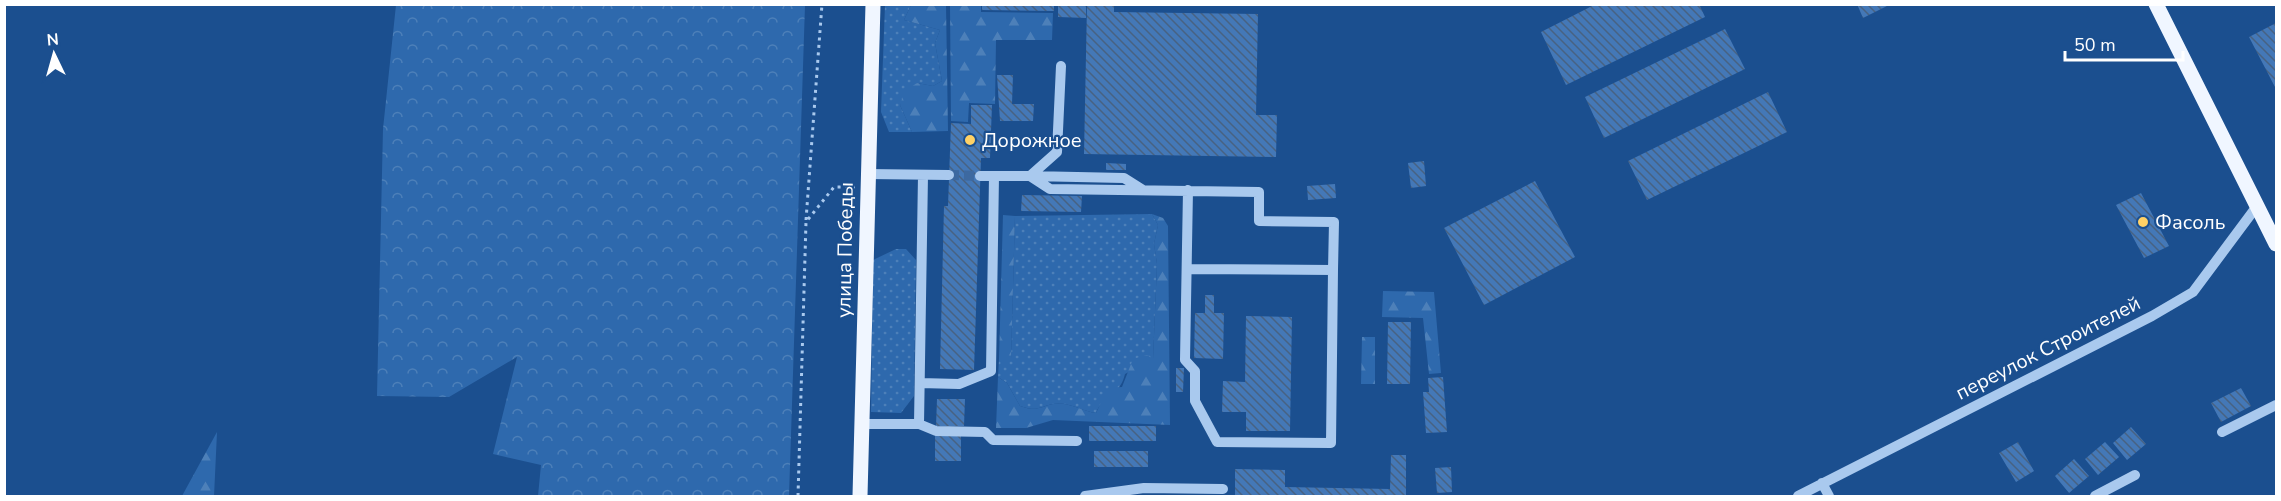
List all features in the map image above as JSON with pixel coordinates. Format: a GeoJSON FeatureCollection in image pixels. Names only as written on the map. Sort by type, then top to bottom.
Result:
{"type":"FeatureCollection","features":[{"type":"Feature","properties":{"kind":"main road","name":"улица Победы"},"geometry":{"type":"LineString","coordinates":[[860,496],[873,4]]}},
{"type":"Feature","properties":{"kind":"main road"},"geometry":{"type":"LineString","coordinates":[[2156,4],[2277,244]]}},
{"type":"Feature","properties":{"kind":"street"},"geometry":{"type":"LineString","coordinates":[[1030,176],[1057,152],[1060,66]]}},
{"type":"Feature","properties":{"kind":"street"},"geometry":{"type":"LineString","coordinates":[[919,424],[923,175]]}},
{"type":"Feature","properties":{"kind":"street"},"geometry":{"type":"LineString","coordinates":[[868,180],[949,175]]}},
{"type":"Feature","properties":{"kind":"street"},"geometry":{"type":"LineString","coordinates":[[980,176],[1124,178],[1143,190],[1188,190],[1259,192],[1259,221],[1334,222],[1331,443],[1217,442],[1195,401],[1195,370],[1185,360],[1188,190]]}},
{"type":"Feature","properties":{"kind":"street"},"geometry":{"type":"LineString","coordinates":[[920,383],[959,384],[991,371],[994,176]]}},
{"type":"Feature","properties":{"kind":"street","name":"переулок Строителей"},"geometry":{"type":"LineString","coordinates":[[1798,496],[2152,316],[2193,292],[2258,206]]}},
{"type":"Feature","properties":{"kind":"street"},"geometry":{"type":"LineString","coordinates":[[1187,269],[1333,270]]}},
{"type":"Feature","properties":{"kind":"street"},"geometry":{"type":"LineString","coordinates":[[2222,432],[2277,405]]}},
{"type":"Feature","properties":{"kind":"street"},"geometry":{"type":"LineString","coordinates":[[862,424],[919,424],[936,431],[985,432],[993,440],[1077,441]]}},
{"type":"Feature","properties":{"kind":"street"},"geometry":{"type":"LineString","coordinates":[[2095,496],[2135,475]]}},
{"type":"Feature","properties":{"kind":"street"},"geometry":{"type":"LineString","coordinates":[[1822,483],[1829,496]]}},
{"type":"Feature","properties":{"kind":"street"},"geometry":{"type":"LineString","coordinates":[[1085,496],[1144,488],[1223,489]]}},
{"type":"Feature","properties":{"kind":"path"},"geometry":{"type":"LineString","coordinates":[[798,496],[806,222],[822,4]]}},
{"type":"Feature","properties":{"kind":"path"},"geometry":{"type":"LineString","coordinates":[[806,222],[834,187],[868,180]]}},
{"type":"Feature","properties":{"kind":"green space"},"geometry":{"type":"Polygon","coordinates":[[[396,5],[805,5],[789,496],[538,496],[541,465],[493,454],[517,357],[449,397],[377,396],[383,129],[396,5]]]}},
{"type":"Feature","properties":{"kind":"green space"},"geometry":{"type":"Polygon","coordinates":[[[885,5],[911,5],[904,20],[940,30],[935,43],[942,81],[933,86],[917,83],[900,105],[912,132],[889,132],[881,112],[885,5]]]}},
{"type":"Feature","properties":{"kind":"green space"},"geometry":{"type":"Polygon","coordinates":[[[911,5],[946,5],[948,131],[912,132],[900,105],[905,91],[917,83],[933,86],[942,81],[935,43],[940,30],[904,20],[911,5]]]}},
{"type":"Feature","properties":{"kind":"green space"},"geometry":{"type":"Polygon","coordinates":[[[950,5],[981,5],[981,12],[1053,13],[1052,40],[996,40],[995,104],[969,103],[968,122],[951,121],[950,5]]]}},
{"type":"Feature","properties":{"kind":"green space"},"geometry":{"type":"Polygon","coordinates":[[[1152,214],[1158,225],[1154,244],[1157,264],[1153,359],[1125,374],[1119,387],[1103,402],[1096,413],[1058,403],[1034,409],[1020,406],[1007,383],[998,377],[999,359],[1011,359],[1015,216],[1152,214]]]}},
{"type":"Feature","properties":{"kind":"green space"},"geometry":{"type":"Polygon","coordinates":[[[1152,214],[1163,218],[1168,226],[1170,425],[1053,420],[1026,428],[996,428],[998,377],[1007,383],[1020,406],[1034,409],[1058,403],[1096,413],[1108,388],[1122,387],[1133,359],[1147,355],[1153,359],[1157,264],[1154,244],[1158,225],[1152,214]]]}},
{"type":"Feature","properties":{"kind":"green space"},"geometry":{"type":"Polygon","coordinates":[[[1003,215],[1015,216],[1011,359],[999,359],[1003,215]]]}},
{"type":"Feature","properties":{"kind":"green space"},"geometry":{"type":"Polygon","coordinates":[[[896,249],[906,249],[916,260],[914,396],[901,413],[871,412],[873,260],[896,249]]]}},
{"type":"Feature","properties":{"kind":"green space"},"geometry":{"type":"Polygon","coordinates":[[[1383,291],[1434,292],[1441,373],[1429,374],[1423,318],[1382,317],[1383,291]]]}},
{"type":"Feature","properties":{"kind":"green space"},"geometry":{"type":"Polygon","coordinates":[[[1362,337],[1375,337],[1375,384],[1361,384],[1362,337]]]}},
{"type":"Feature","properties":{"kind":"green space"},"geometry":{"type":"Polygon","coordinates":[[[217,432],[214,496],[182,496],[217,432]]]}},
{"type":"Feature","properties":{"kind":"building"},"geometry":{"type":"Polygon","coordinates":[[[982,4],[1054,4],[1054,11],[982,10],[982,4]]]}},
{"type":"Feature","properties":{"kind":"building"},"geometry":{"type":"Polygon","coordinates":[[[1058,4],[1086,4],[1086,18],[1058,17],[1058,4]]]}},
{"type":"Feature","properties":{"kind":"building"},"geometry":{"type":"Polygon","coordinates":[[[1087,4],[1114,4],[1114,12],[1258,14],[1256,115],[1277,115],[1276,157],[1084,154],[1087,4]]]}},
{"type":"Feature","properties":{"kind":"building"},"geometry":{"type":"Polygon","coordinates":[[[1596,4],[1699,4],[1705,17],[1566,85],[1541,32],[1596,4]]]}},
{"type":"Feature","properties":{"kind":"building"},"geometry":{"type":"Polygon","coordinates":[[[1857,4],[1891,4],[1863,18],[1857,4]]]}},
{"type":"Feature","properties":{"kind":"building"},"geometry":{"type":"Polygon","coordinates":[[[2276,23],[2276,89],[2249,37],[2276,23]]]}},
{"type":"Feature","properties":{"kind":"building"},"geometry":{"type":"Polygon","coordinates":[[[1725,29],[1745,69],[1604,138],[1585,97],[1725,29]]]}},
{"type":"Feature","properties":{"kind":"building"},"geometry":{"type":"Polygon","coordinates":[[[997,75],[1013,75],[1012,104],[1034,104],[1033,121],[1000,121],[997,75]]]}},
{"type":"Feature","properties":{"kind":"building"},"geometry":{"type":"Polygon","coordinates":[[[1768,92],[1787,132],[1647,200],[1628,161],[1768,92]]]}},
{"type":"Feature","properties":{"kind":"building"},"geometry":{"type":"Polygon","coordinates":[[[971,105],[992,105],[990,158],[981,158],[974,370],[940,369],[944,206],[948,206],[951,123],[971,124],[971,105]]]}},
{"type":"Feature","properties":{"kind":"building"},"geometry":{"type":"Polygon","coordinates":[[[1424,161],[1426,186],[1411,188],[1408,163],[1424,161]]]}},
{"type":"Feature","properties":{"kind":"building"},"geometry":{"type":"Polygon","coordinates":[[[1106,163],[1126,164],[1126,170],[1106,170],[1106,163]]]}},
{"type":"Feature","properties":{"kind":"building"},"geometry":{"type":"Polygon","coordinates":[[[1535,181],[1575,257],[1484,305],[1444,228],[1535,181]]]}},
{"type":"Feature","properties":{"kind":"building"},"geometry":{"type":"Polygon","coordinates":[[[1335,184],[1336,198],[1308,200],[1307,186],[1335,184]]]}},
{"type":"Feature","properties":{"kind":"building"},"geometry":{"type":"Polygon","coordinates":[[[2141,193],[2169,246],[2144,258],[2116,205],[2141,193]]]}},
{"type":"Feature","properties":{"kind":"building"},"geometry":{"type":"Polygon","coordinates":[[[1022,195],[1082,196],[1081,212],[1021,211],[1022,195]]]}},
{"type":"Feature","properties":{"kind":"building"},"geometry":{"type":"Polygon","coordinates":[[[1205,295],[1214,295],[1214,313],[1224,313],[1223,359],[1194,358],[1195,313],[1205,313],[1205,295]]]}},
{"type":"Feature","properties":{"kind":"building"},"geometry":{"type":"Polygon","coordinates":[[[1246,316],[1292,317],[1290,431],[1246,431],[1246,412],[1222,412],[1223,381],[1245,382],[1246,316]]]}},
{"type":"Feature","properties":{"kind":"building"},"geometry":{"type":"Polygon","coordinates":[[[1388,322],[1411,322],[1410,384],[1387,384],[1388,322]]]}},
{"type":"Feature","properties":{"kind":"building"},"geometry":{"type":"Polygon","coordinates":[[[1176,368],[1184,368],[1183,392],[1176,392],[1176,368]]]}},
{"type":"Feature","properties":{"kind":"building"},"geometry":{"type":"Polygon","coordinates":[[[1443,377],[1447,432],[1426,433],[1423,392],[1429,392],[1428,378],[1443,377]]]}},
{"type":"Feature","properties":{"kind":"building"},"geometry":{"type":"Polygon","coordinates":[[[2241,388],[2251,406],[2221,422],[2211,403],[2241,388]]]}},
{"type":"Feature","properties":{"kind":"building"},"geometry":{"type":"Polygon","coordinates":[[[937,399],[965,399],[964,426],[936,426],[937,399]]]}},
{"type":"Feature","properties":{"kind":"building"},"geometry":{"type":"Polygon","coordinates":[[[1089,426],[1156,426],[1156,441],[1089,441],[1089,426]]]}},
{"type":"Feature","properties":{"kind":"building"},"geometry":{"type":"Polygon","coordinates":[[[2131,427],[2146,444],[2127,460],[2113,443],[2131,427]]]}},
{"type":"Feature","properties":{"kind":"building"},"geometry":{"type":"Polygon","coordinates":[[[935,435],[961,435],[961,461],[935,461],[935,435]]]}},
{"type":"Feature","properties":{"kind":"building"},"geometry":{"type":"Polygon","coordinates":[[[2018,442],[2034,471],[2016,482],[1999,453],[2018,442]]]}},
{"type":"Feature","properties":{"kind":"building"},"geometry":{"type":"Polygon","coordinates":[[[2105,442],[2119,457],[2098,475],[2085,459],[2105,442]]]}},
{"type":"Feature","properties":{"kind":"building"},"geometry":{"type":"Polygon","coordinates":[[[1094,451],[1148,451],[1148,467],[1094,467],[1094,451]]]}},
{"type":"Feature","properties":{"kind":"building"},"geometry":{"type":"Polygon","coordinates":[[[1391,455],[1406,455],[1406,496],[1235,496],[1235,469],[1285,470],[1285,487],[1390,489],[1391,455]]]}},
{"type":"Feature","properties":{"kind":"building"},"geometry":{"type":"Polygon","coordinates":[[[2074,459],[2089,476],[2069,493],[2055,476],[2074,459]]]}},
{"type":"Feature","properties":{"kind":"building"},"geometry":{"type":"Polygon","coordinates":[[[1451,467],[1452,492],[1437,493],[1435,468],[1451,467]]]}},
{"type":"Feature","properties":{"kind":"tunnel"},"geometry":{"type":"LineString","coordinates":[[949,175],[980,176]]}},
{"type":"Feature","properties":{"kind":"place","name":"Дорожное"},"geometry":{"type":"Point","coordinates":[970,140]}},
{"type":"Feature","properties":{"kind":"place","name":"Фасоль"},"geometry":{"type":"Point","coordinates":[2143,222]}}]}
